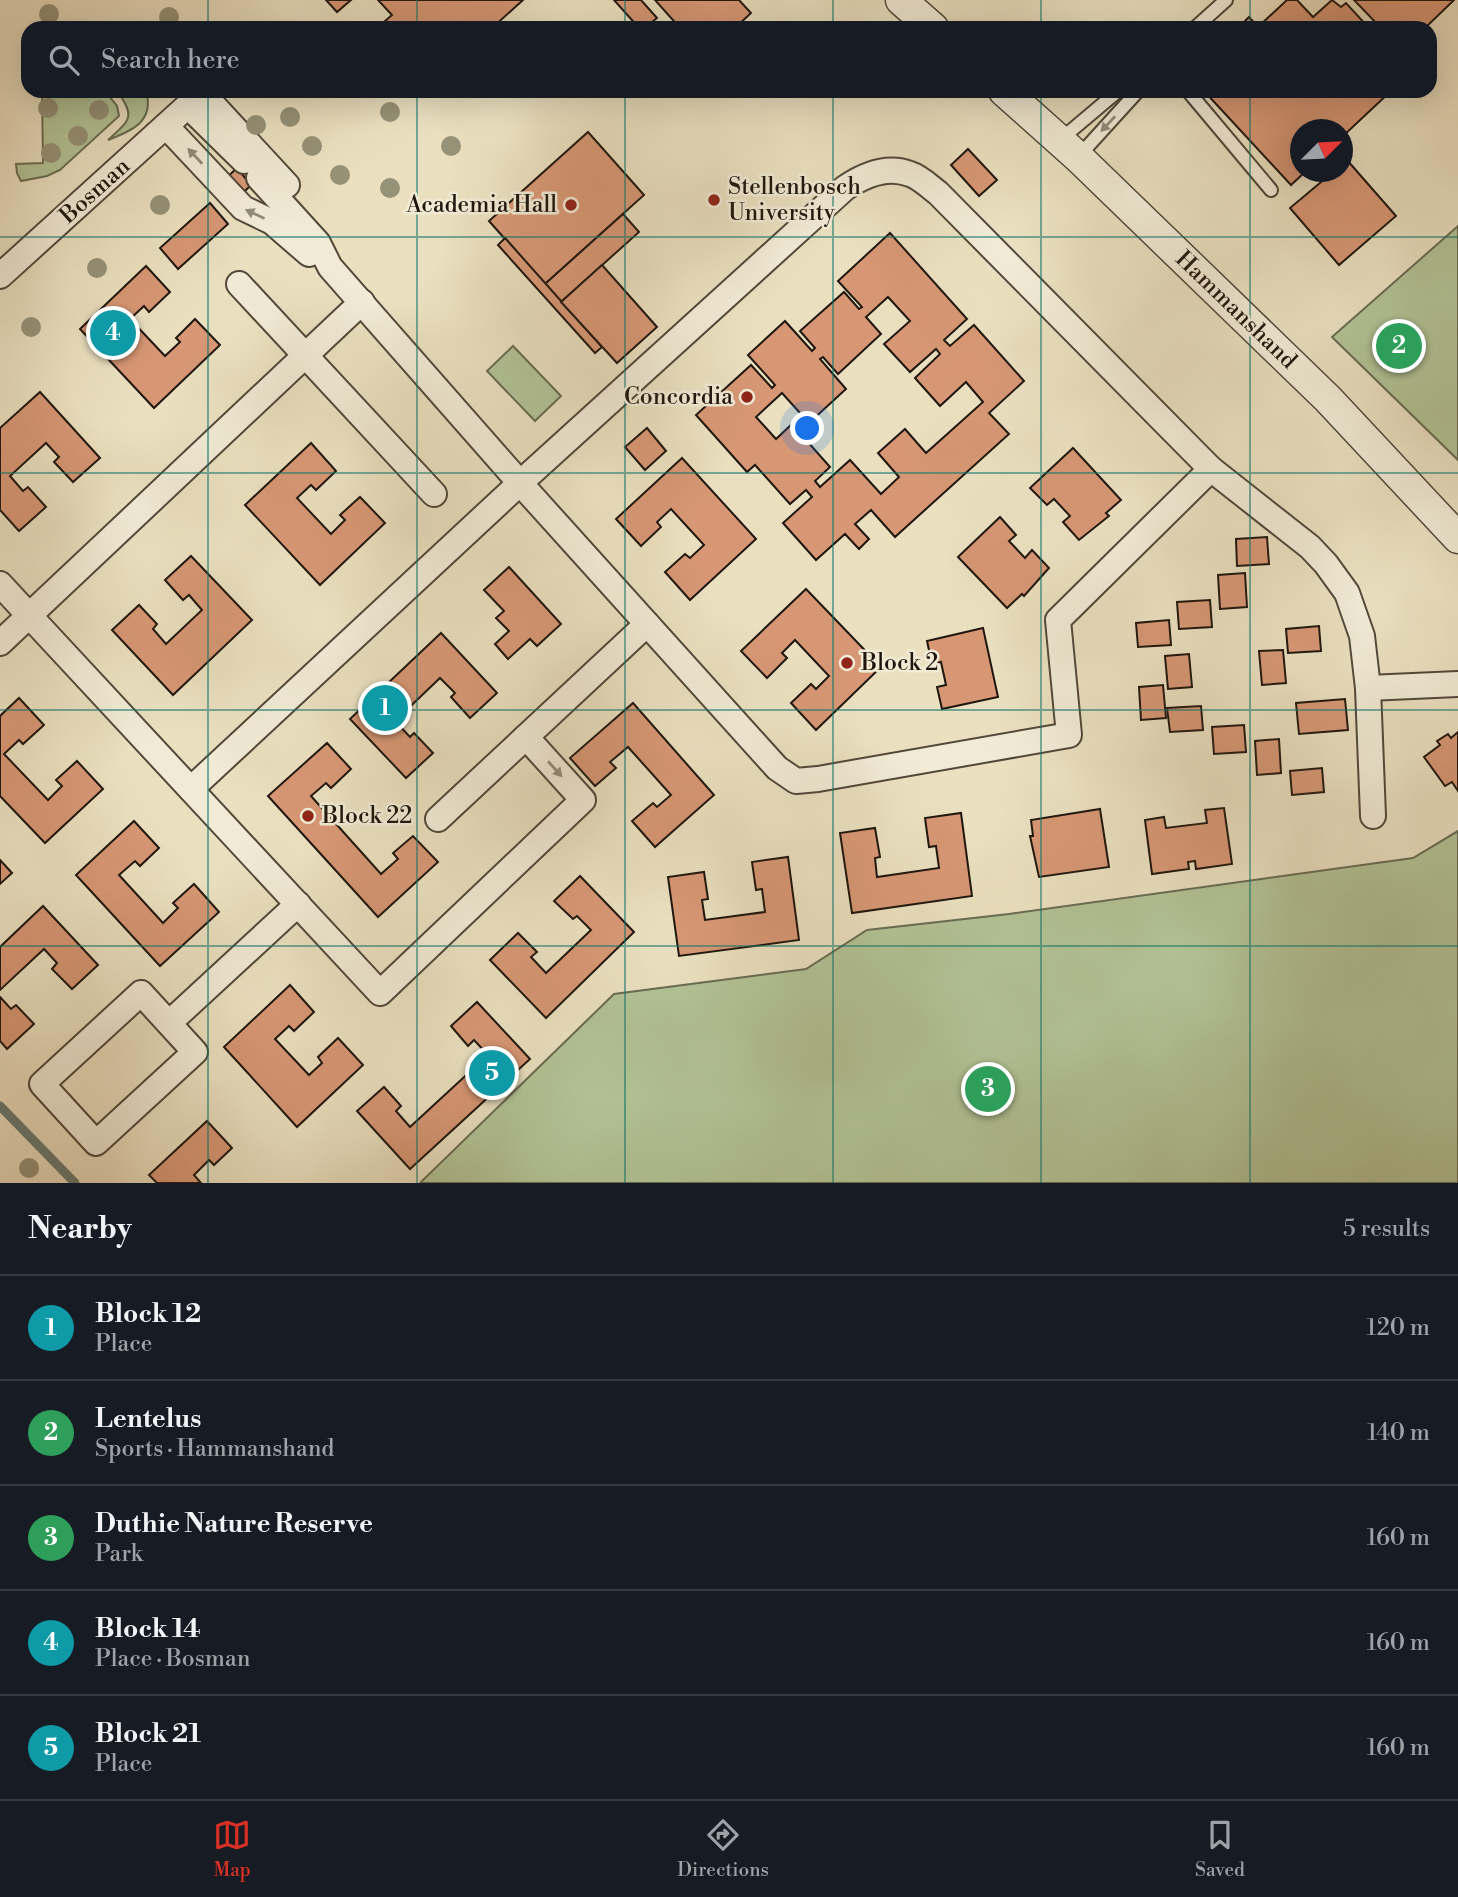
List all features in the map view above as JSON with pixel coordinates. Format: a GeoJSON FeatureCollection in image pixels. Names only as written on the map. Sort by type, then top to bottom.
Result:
{"type":"FeatureCollection","features":[{"type":"Feature","properties":{"kind":"street"},"geometry":{"type":"LineString","coordinates":[[901,0],[925,21]]}},
{"type":"Feature","properties":{"kind":"street","name":"Bosman"},"geometry":{"type":"LineString","coordinates":[[0,276],[197,98]]}},
{"type":"Feature","properties":{"kind":"street"},"geometry":{"type":"LineString","coordinates":[[199,98],[252,169],[318,243],[330,267]]}},
{"type":"Feature","properties":{"kind":"street","name":"Hammanshand"},"geometry":{"type":"LineString","coordinates":[[1012,98],[1069,149],[1328,399],[1458,538]]}},
{"type":"Feature","properties":{"kind":"street"},"geometry":{"type":"LineString","coordinates":[[166,126],[243,208],[272,222],[308,253],[330,267],[777,768],[796,781],[1069,735],[1058,620],[1211,469]]}},
{"type":"Feature","properties":{"kind":"street"},"geometry":{"type":"LineString","coordinates":[[221,128],[291,190],[304,227]]}},
{"type":"Feature","properties":{"kind":"street"},"geometry":{"type":"LineString","coordinates":[[191,789],[520,483],[845,188],[860,177],[885,170],[911,174],[938,194],[1211,469],[1310,547],[1326,564],[1347,593],[1362,636],[1368,688],[1373,816]]}},
{"type":"Feature","properties":{"kind":"street"},"geometry":{"type":"LineString","coordinates":[[239,284],[434,494]]}},
{"type":"Feature","properties":{"kind":"street"},"geometry":{"type":"LineString","coordinates":[[0,643],[362,302]]}},
{"type":"Feature","properties":{"kind":"street"},"geometry":{"type":"LineString","coordinates":[[0,584],[380,993],[583,800],[526,737]]}},
{"type":"Feature","properties":{"kind":"street"},"geometry":{"type":"LineString","coordinates":[[438,819],[648,624]]}},
{"type":"Feature","properties":{"kind":"street"},"geometry":{"type":"LineString","coordinates":[[1368,688],[1458,684]]}},
{"type":"Feature","properties":{"kind":"street"},"geometry":{"type":"LineString","coordinates":[[169,1023],[298,904]]}},
{"type":"Feature","properties":{"kind":"street"},"geometry":{"type":"LineString","coordinates":[[141,993],[169,1023],[195,1052],[96,1143],[42,1084],[141,993]]}},
{"type":"Feature","properties":{"kind":"lane"},"geometry":{"type":"LineString","coordinates":[[1203,21],[1226,0]]}},
{"type":"Feature","properties":{"kind":"lane"},"geometry":{"type":"LineString","coordinates":[[1069,149],[1112,98]]}},
{"type":"Feature","properties":{"kind":"lane"},"geometry":{"type":"LineString","coordinates":[[1069,149],[1130,98]]}},
{"type":"Feature","properties":{"kind":"lane"},"geometry":{"type":"LineString","coordinates":[[1194,98],[1271,190]]}},
{"type":"Feature","properties":{"kind":"green space"},"geometry":{"type":"Polygon","coordinates":[[[42,98],[111,98],[117,106],[119,116],[60,170],[47,176],[21,181],[16,164],[43,163],[42,98]]]}},
{"type":"Feature","properties":{"kind":"green space"},"geometry":{"type":"Polygon","coordinates":[[[121,98],[147,98],[147,110],[139,124],[108,140],[126,123],[127,107],[121,98]]]}},
{"type":"Feature","properties":{"kind":"green space"},"geometry":{"type":"Polygon","coordinates":[[[1458,226],[1458,460],[1332,337],[1458,226]]]}},
{"type":"Feature","properties":{"kind":"green space"},"geometry":{"type":"Polygon","coordinates":[[[513,346],[561,396],[535,421],[487,371],[513,346]]]}},
{"type":"Feature","properties":{"kind":"green space"},"geometry":{"type":"Polygon","coordinates":[[[1458,831],[1458,1183],[420,1183],[614,994],[806,969],[867,930],[1009,914],[1413,858],[1458,831]]]}},
{"type":"Feature","properties":{"kind":"building"},"geometry":{"type":"Polygon","coordinates":[[[326,0],[351,0],[337,12],[326,0]]]}},
{"type":"Feature","properties":{"kind":"building"},"geometry":{"type":"Polygon","coordinates":[[[378,0],[523,0],[500,21],[385,21],[392,15],[378,0]]]}},
{"type":"Feature","properties":{"kind":"building"},"geometry":{"type":"Polygon","coordinates":[[[614,0],[641,0],[657,18],[653,21],[633,21],[614,0]]]}},
{"type":"Feature","properties":{"kind":"building"},"geometry":{"type":"Polygon","coordinates":[[[655,0],[739,0],[751,13],[742,21],[674,21],[655,0]]]}},
{"type":"Feature","properties":{"kind":"building"},"geometry":{"type":"Polygon","coordinates":[[[1287,0],[1297,0],[1313,17],[1332,0],[1341,7],[1346,3],[1363,21],[1264,21],[1287,0]]]}},
{"type":"Feature","properties":{"kind":"building"},"geometry":{"type":"Polygon","coordinates":[[[1354,0],[1454,0],[1432,21],[1374,21],[1354,0]]]}},
{"type":"Feature","properties":{"kind":"building"},"geometry":{"type":"Polygon","coordinates":[[[1210,98],[1384,98],[1353,127],[1353,119],[1290,119],[1290,182],[1294,182],[1291,185],[1210,98]]]}},
{"type":"Feature","properties":{"kind":"building","name":"Academia Hall"},"geometry":{"type":"Polygon","coordinates":[[[588,132],[644,195],[545,284],[489,221],[588,132]]]}},
{"type":"Feature","properties":{"kind":"building"},"geometry":{"type":"Polygon","coordinates":[[[968,149],[997,180],[979,196],[951,165],[968,149]]]}},
{"type":"Feature","properties":{"kind":"building"},"geometry":{"type":"Polygon","coordinates":[[[1353,167],[1396,216],[1339,265],[1290,208],[1321,182],[1353,182],[1353,167]]]}},
{"type":"Feature","properties":{"kind":"building"},"geometry":{"type":"Polygon","coordinates":[[[237,168],[251,185],[240,196],[225,179],[237,168]]]}},
{"type":"Feature","properties":{"kind":"building"},"geometry":{"type":"Polygon","coordinates":[[[210,203],[228,224],[178,269],[160,248],[210,203]]]}},
{"type":"Feature","properties":{"kind":"building"},"geometry":{"type":"Polygon","coordinates":[[[623,214],[639,232],[561,302],[545,284],[623,214]]]}},
{"type":"Feature","properties":{"kind":"building","name":"Concordia"},"geometry":{"type":"Polygon","coordinates":[[[890,233],[967,319],[944,340],[950,346],[974,325],[1024,381],[989,413],[1009,434],[895,537],[871,510],[855,524],[869,539],[859,549],[845,534],[816,560],[783,523],[812,497],[806,490],[790,504],[755,465],[747,472],[696,415],[751,365],[772,388],[775,385],[748,355],[785,321],[812,351],[815,348],[800,331],[844,292],[859,309],[862,307],[838,281],[890,233]],[[888,297],[866,317],[881,334],[838,374],[823,357],[820,359],[846,389],[809,423],[782,393],[756,417],[776,439],[792,424],[830,467],[815,481],[820,487],[850,460],[881,494],[899,477],[878,453],[905,429],[926,453],[983,402],[966,382],[940,406],[915,378],[940,354],[936,349],[910,372],[884,344],[910,321],[888,297]]]}},
{"type":"Feature","properties":{"kind":"building"},"geometry":{"type":"Polygon","coordinates":[[[505,238],[602,347],[595,353],[498,245],[505,238]]]}},
{"type":"Feature","properties":{"kind":"building"},"geometry":{"type":"Polygon","coordinates":[[[602,265],[657,327],[617,363],[561,302],[602,265]]]}},
{"type":"Feature","properties":{"kind":"building"},"geometry":{"type":"Polygon","coordinates":[[[146,266],[170,292],[149,312],[144,306],[130,319],[165,356],[180,342],[176,338],[195,319],[220,345],[154,408],[80,329],[146,266]]]}},
{"type":"Feature","properties":{"kind":"building"},"geometry":{"type":"Polygon","coordinates":[[[40,392],[100,458],[73,482],[54,462],[59,457],[46,443],[10,476],[23,491],[28,487],[46,507],[19,531],[0,510],[0,428],[40,392]]]}},
{"type":"Feature","properties":{"kind":"building"},"geometry":{"type":"Polygon","coordinates":[[[647,428],[666,451],[645,470],[625,447],[647,428]]]}},
{"type":"Feature","properties":{"kind":"building"},"geometry":{"type":"Polygon","coordinates":[[[311,443],[336,471],[316,490],[311,485],[297,498],[331,534],[345,520],[340,515],[360,497],[385,523],[320,585],[245,505],[311,443]]]}},
{"type":"Feature","properties":{"kind":"building"},"geometry":{"type":"Polygon","coordinates":[[[1073,448],[1121,500],[1106,513],[1109,516],[1079,540],[1063,522],[1070,516],[1054,499],[1047,505],[1030,488],[1073,448]]]}},
{"type":"Feature","properties":{"kind":"building"},"geometry":{"type":"Polygon","coordinates":[[[682,458],[756,539],[690,600],[665,572],[685,554],[690,558],[704,545],[671,509],[657,522],[661,527],[641,546],[616,519],[682,458]]]}},
{"type":"Feature","properties":{"kind":"building"},"geometry":{"type":"Polygon","coordinates":[[[1000,517],[1016,535],[1009,541],[1025,558],[1032,550],[1049,568],[1024,596],[1022,594],[1007,608],[958,557],[1000,517]]]}},
{"type":"Feature","properties":{"kind":"building"},"geometry":{"type":"Polygon","coordinates":[[[1267,537],[1269,564],[1237,566],[1236,539],[1267,537]]]}},
{"type":"Feature","properties":{"kind":"building"},"geometry":{"type":"Polygon","coordinates":[[[191,556],[252,620],[173,695],[112,630],[139,605],[157,624],[153,629],[166,644],[202,610],[189,595],[183,600],[165,580],[191,556]]]}},
{"type":"Feature","properties":{"kind":"building"},"geometry":{"type":"Polygon","coordinates":[[[509,567],[561,624],[537,646],[530,639],[508,659],[495,644],[509,631],[496,618],[504,611],[484,590],[509,567]]]}},
{"type":"Feature","properties":{"kind":"building"},"geometry":{"type":"Polygon","coordinates":[[[1245,573],[1247,607],[1220,609],[1218,575],[1245,573]]]}},
{"type":"Feature","properties":{"kind":"building","name":"Block 2"},"geometry":{"type":"Polygon","coordinates":[[[806,589],[881,667],[816,730],[791,703],[811,684],[816,689],[829,676],[795,640],[782,653],[787,658],[767,678],[741,651],[806,589]]]}},
{"type":"Feature","properties":{"kind":"building"},"geometry":{"type":"Polygon","coordinates":[[[1210,600],[1212,627],[1179,629],[1177,602],[1210,600]]]}},
{"type":"Feature","properties":{"kind":"building"},"geometry":{"type":"Polygon","coordinates":[[[1169,620],[1171,645],[1138,647],[1136,623],[1169,620]]]}},
{"type":"Feature","properties":{"kind":"building"},"geometry":{"type":"Polygon","coordinates":[[[1319,626],[1321,651],[1288,653],[1286,629],[1319,626]]]}},
{"type":"Feature","properties":{"kind":"building"},"geometry":{"type":"Polygon","coordinates":[[[983,628],[998,697],[942,709],[937,687],[946,685],[941,662],[932,664],[927,641],[983,628]]]}},
{"type":"Feature","properties":{"kind":"building"},"geometry":{"type":"Polygon","coordinates":[[[441,633],[497,693],[470,718],[451,697],[455,693],[440,678],[395,721],[410,737],[414,733],[433,753],[406,778],[350,719],[441,633]]]}},
{"type":"Feature","properties":{"kind":"building"},"geometry":{"type":"Polygon","coordinates":[[[1283,650],[1286,683],[1262,685],[1259,651],[1283,650]]]}},
{"type":"Feature","properties":{"kind":"building"},"geometry":{"type":"Polygon","coordinates":[[[1189,654],[1192,687],[1168,689],[1165,656],[1189,654]]]}},
{"type":"Feature","properties":{"kind":"building"},"geometry":{"type":"Polygon","coordinates":[[[1163,685],[1166,718],[1141,720],[1139,687],[1163,685]]]}},
{"type":"Feature","properties":{"kind":"building"},"geometry":{"type":"Polygon","coordinates":[[[19,698],[44,725],[23,744],[19,740],[4,754],[48,800],[62,786],[56,780],[77,761],[103,789],[45,843],[0,796],[0,716],[19,698]]]}},
{"type":"Feature","properties":{"kind":"building"},"geometry":{"type":"Polygon","coordinates":[[[1345,699],[1348,730],[1299,734],[1296,703],[1345,699]]]}},
{"type":"Feature","properties":{"kind":"building"},"geometry":{"type":"Polygon","coordinates":[[[633,703],[714,795],[655,847],[632,821],[653,803],[657,807],[671,795],[628,747],[610,762],[616,768],[595,786],[570,758],[633,703]]]}},
{"type":"Feature","properties":{"kind":"building"},"geometry":{"type":"Polygon","coordinates":[[[1201,706],[1203,730],[1170,732],[1167,708],[1201,706]]]}},
{"type":"Feature","properties":{"kind":"building"},"geometry":{"type":"Polygon","coordinates":[[[1244,725],[1246,752],[1214,754],[1212,727],[1244,725]]]}},
{"type":"Feature","properties":{"kind":"building"},"geometry":{"type":"Polygon","coordinates":[[[1458,732],[1458,791],[1452,782],[1445,786],[1424,757],[1440,745],[1437,741],[1448,734],[1451,738],[1458,732]]]}},
{"type":"Feature","properties":{"kind":"building"},"geometry":{"type":"Polygon","coordinates":[[[1279,739],[1281,773],[1257,775],[1255,741],[1279,739]]]}},
{"type":"Feature","properties":{"kind":"building","name":"Block 22"},"geometry":{"type":"Polygon","coordinates":[[[327,743],[351,769],[331,788],[326,783],[311,796],[381,874],[398,859],[393,853],[413,836],[438,862],[378,917],[268,796],[327,743]]]}},
{"type":"Feature","properties":{"kind":"building"},"geometry":{"type":"Polygon","coordinates":[[[1322,768],[1324,792],[1292,795],[1290,771],[1322,768]]]}},
{"type":"Feature","properties":{"kind":"building"},"geometry":{"type":"Polygon","coordinates":[[[1224,808],[1232,864],[1196,869],[1195,861],[1188,862],[1189,869],[1152,874],[1145,820],[1164,817],[1166,828],[1207,823],[1205,810],[1224,808]]]}},
{"type":"Feature","properties":{"kind":"building"},"geometry":{"type":"Polygon","coordinates":[[[1100,809],[1109,867],[1039,877],[1030,836],[1033,836],[1031,820],[1100,809]]]}},
{"type":"Feature","properties":{"kind":"building"},"geometry":{"type":"Polygon","coordinates":[[[961,813],[972,896],[852,913],[840,833],[875,828],[880,857],[875,858],[877,877],[939,868],[936,846],[929,847],[925,818],[961,813]]]}},
{"type":"Feature","properties":{"kind":"building"},"geometry":{"type":"Polygon","coordinates":[[[134,821],[159,848],[140,866],[135,861],[119,875],[163,923],[178,908],[173,903],[194,884],[219,912],[160,966],[76,875],[134,821]]]}},
{"type":"Feature","properties":{"kind":"building"},"geometry":{"type":"Polygon","coordinates":[[[788,857],[799,940],[679,956],[668,877],[704,872],[708,899],[702,900],[705,920],[765,912],[762,889],[756,890],[752,862],[788,857]]]}},
{"type":"Feature","properties":{"kind":"building"},"geometry":{"type":"Polygon","coordinates":[[[0,860],[12,873],[0,884],[0,860]]]}},
{"type":"Feature","properties":{"kind":"building"},"geometry":{"type":"Polygon","coordinates":[[[580,876],[634,932],[546,1018],[490,960],[518,933],[537,952],[531,957],[546,973],[591,930],[577,916],[573,919],[554,901],[580,876]]]}},
{"type":"Feature","properties":{"kind":"building"},"geometry":{"type":"Polygon","coordinates":[[[43,906],[98,965],[72,989],[52,969],[57,963],[44,949],[0,990],[0,947],[43,906]]]}},
{"type":"Feature","properties":{"kind":"building"},"geometry":{"type":"Polygon","coordinates":[[[290,985],[314,1012],[294,1031],[289,1026],[275,1039],[309,1075],[322,1063],[318,1057],[338,1038],[363,1065],[297,1127],[224,1047],[290,985]]]}},
{"type":"Feature","properties":{"kind":"building"},"geometry":{"type":"Polygon","coordinates":[[[0,997],[11,1009],[16,1005],[34,1024],[7,1049],[0,1041],[0,997]]]}},
{"type":"Feature","properties":{"kind":"building"},"geometry":{"type":"Polygon","coordinates":[[[477,1002],[530,1059],[410,1169],[357,1111],[384,1087],[401,1106],[396,1111],[410,1127],[488,1055],[474,1040],[468,1046],[451,1026],[477,1002]]]}},
{"type":"Feature","properties":{"kind":"building"},"geometry":{"type":"Polygon","coordinates":[[[207,1121],[232,1148],[214,1165],[209,1160],[194,1175],[201,1183],[157,1183],[149,1175],[207,1121]]]}},
{"type":"Feature","properties":{"kind":"waterway"},"geometry":{"type":"LineString","coordinates":[[0,1106],[75,1183]]}},
{"type":"Feature","properties":{"kind":"place","name":"Stellenbosch University"},"geometry":{"type":"Point","coordinates":[714,200]}},
{"type":"Feature","properties":{"kind":"place","name":"Academia Hall"},"geometry":{"type":"Point","coordinates":[571,205]}},
{"type":"Feature","properties":{"kind":"place","name":"Block 14"},"geometry":{"type":"Point","coordinates":[113,333]}},
{"type":"Feature","properties":{"kind":"place","name":"Lentelus"},"geometry":{"type":"Point","coordinates":[1399,346]}},
{"type":"Feature","properties":{"kind":"place","name":"Concordia"},"geometry":{"type":"Point","coordinates":[747,397]}},
{"type":"Feature","properties":{"kind":"place","name":"Block 2"},"geometry":{"type":"Point","coordinates":[847,663]}},
{"type":"Feature","properties":{"kind":"place","name":"Block 12"},"geometry":{"type":"Point","coordinates":[385,708]}},
{"type":"Feature","properties":{"kind":"place","name":"Block 22"},"geometry":{"type":"Point","coordinates":[308,816]}},
{"type":"Feature","properties":{"kind":"place","name":"Block 21"},"geometry":{"type":"Point","coordinates":[492,1073]}},
{"type":"Feature","properties":{"kind":"place","name":"Duthie Nature Reserve"},"geometry":{"type":"Point","coordinates":[988,1089]}}]}
